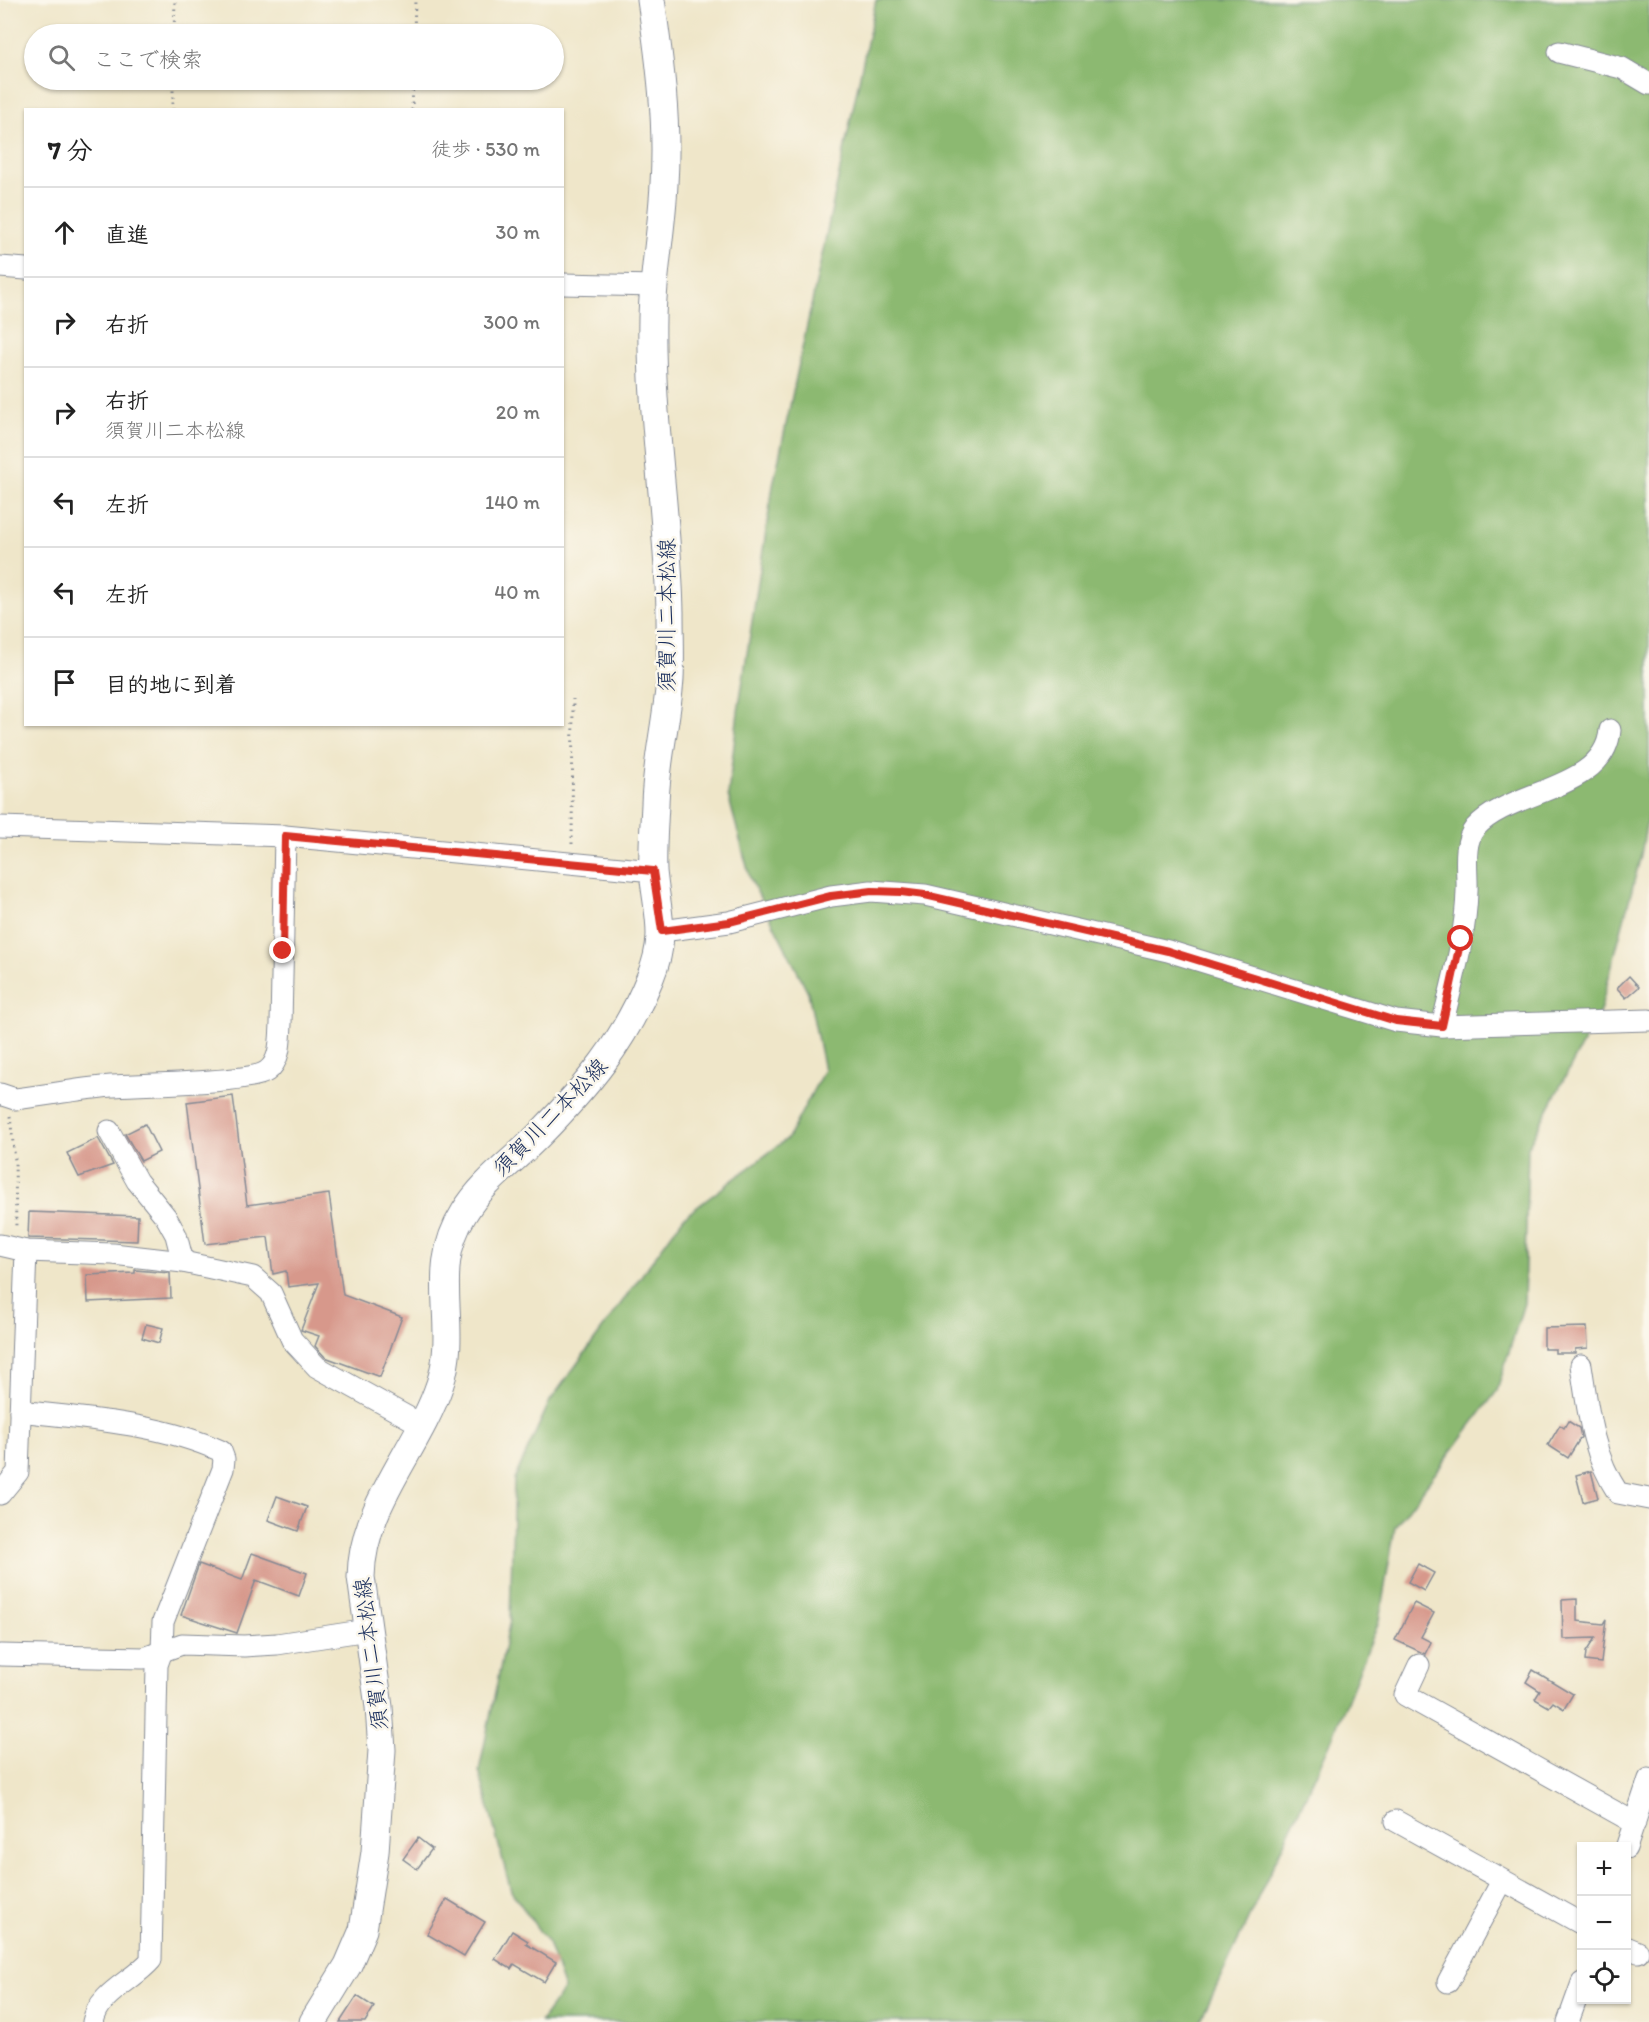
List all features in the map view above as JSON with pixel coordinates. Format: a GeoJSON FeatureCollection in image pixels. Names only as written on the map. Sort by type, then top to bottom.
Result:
{"type":"FeatureCollection","features":[{"type":"Feature","properties":{"kind":"main road","name":"須賀川二本松線"},"geometry":{"type":"LineString","coordinates":[[313,2022],[355,1950],[363,1930],[370,1896],[381,1787],[382,1750],[361,1577],[364,1544],[384,1495],[422,1425],[440,1384],[447,1353],[444,1266],[453,1233],[462,1215],[486,1183],[538,1136],[605,1064],[650,979],[660,949],[662,931],[653,871],[655,781],[670,679],[666,537],[652,317],[664,182],[665,129],[661,68],[651,0]]}},
{"type":"Feature","properties":{"kind":"street"},"geometry":{"type":"LineString","coordinates":[[1559,52],[1622,68],[1649,84]]}},
{"type":"Feature","properties":{"kind":"street"},"geometry":{"type":"LineString","coordinates":[[0,267],[24,268]]}},
{"type":"Feature","properties":{"kind":"street"},"geometry":{"type":"LineString","coordinates":[[564,284],[656,286]]}},
{"type":"Feature","properties":{"kind":"street"},"geometry":{"type":"LineString","coordinates":[[1442,1026],[1467,914],[1468,847],[1473,830],[1482,821],[1530,795],[1558,786],[1585,771],[1609,743],[1610,730]]}},
{"type":"Feature","properties":{"kind":"street"},"geometry":{"type":"LineString","coordinates":[[0,827],[285,836],[653,871]]}},
{"type":"Feature","properties":{"kind":"street"},"geometry":{"type":"LineString","coordinates":[[4,1095],[15,1099],[110,1086],[238,1079],[267,1072],[275,1063],[281,1024],[285,836]]}},
{"type":"Feature","properties":{"kind":"street"},"geometry":{"type":"LineString","coordinates":[[662,931],[729,922],[831,896],[872,891],[909,893],[1168,951],[1396,1021],[1442,1026],[1649,1020]]}},
{"type":"Feature","properties":{"kind":"street"},"geometry":{"type":"LineString","coordinates":[[109,1131],[137,1181],[166,1217],[176,1235],[183,1262]]}},
{"type":"Feature","properties":{"kind":"street"},"geometry":{"type":"LineString","coordinates":[[0,1494],[18,1472],[20,1411],[10,1250],[113,1254],[183,1262],[253,1277],[271,1293],[292,1340],[317,1367],[422,1425]]}},
{"type":"Feature","properties":{"kind":"street"},"geometry":{"type":"LineString","coordinates":[[1581,1365],[1594,1442],[1606,1475],[1618,1493],[1649,1499]]}},
{"type":"Feature","properties":{"kind":"street"},"geometry":{"type":"LineString","coordinates":[[20,1411],[136,1427],[203,1443],[221,1451],[224,1459],[223,1469],[163,1622],[162,1651],[157,1665],[151,1960],[130,1980],[101,2001],[93,2022]]}},
{"type":"Feature","properties":{"kind":"street"},"geometry":{"type":"LineString","coordinates":[[0,1655],[144,1658],[182,1644],[244,1646],[277,1644],[368,1630]]}},
{"type":"Feature","properties":{"kind":"street"},"geometry":{"type":"LineString","coordinates":[[1419,1665],[1405,1695],[1635,1823]]}},
{"type":"Feature","properties":{"kind":"street"},"geometry":{"type":"LineString","coordinates":[[1628,1842],[1649,1779]]}},
{"type":"Feature","properties":{"kind":"street"},"geometry":{"type":"LineString","coordinates":[[1396,1821],[1577,1922]]}},
{"type":"Feature","properties":{"kind":"street"},"geometry":{"type":"LineString","coordinates":[[1448,1982],[1502,1881]]}},
{"type":"Feature","properties":{"kind":"street"},"geometry":{"type":"LineString","coordinates":[[1568,2022],[1577,1995]]}},
{"type":"Feature","properties":{"kind":"path"},"geometry":{"type":"LineString","coordinates":[[174,24],[175,0]]}},
{"type":"Feature","properties":{"kind":"path"},"geometry":{"type":"LineString","coordinates":[[414,24],[415,0]]}},
{"type":"Feature","properties":{"kind":"path"},"geometry":{"type":"LineString","coordinates":[[173,90],[173,108]]}},
{"type":"Feature","properties":{"kind":"path"},"geometry":{"type":"LineString","coordinates":[[412,90],[412,108]]}},
{"type":"Feature","properties":{"kind":"path"},"geometry":{"type":"LineString","coordinates":[[572,862],[573,699]]}},
{"type":"Feature","properties":{"kind":"path"},"geometry":{"type":"LineString","coordinates":[[4,1095],[15,1160],[10,1250]]}},
{"type":"Feature","properties":{"kind":"green space"},"geometry":{"type":"Polygon","coordinates":[[[876,0],[1649,0],[1649,808],[1641,855],[1600,1011],[1528,1147],[1524,1303],[1497,1391],[1395,1527],[1379,1621],[1329,1746],[1200,2022],[540,2022],[564,1989],[548,1943],[511,1891],[479,1771],[510,1620],[514,1480],[550,1401],[684,1217],[788,1138],[824,1070],[808,992],[750,878],[728,795],[738,712],[773,486],[876,0]]]}},
{"type":"Feature","properties":{"kind":"building"},"geometry":{"type":"Polygon","coordinates":[[[1629,976],[1639,987],[1626,998],[1617,988],[1629,976]]]}},
{"type":"Feature","properties":{"kind":"building"},"geometry":{"type":"Polygon","coordinates":[[[233,1096],[247,1205],[329,1194],[343,1295],[402,1317],[380,1377],[325,1357],[315,1346],[319,1336],[301,1330],[319,1283],[288,1287],[286,1271],[273,1274],[268,1237],[205,1244],[187,1102],[233,1096]]]}},
{"type":"Feature","properties":{"kind":"building"},"geometry":{"type":"Polygon","coordinates":[[[145,1124],[159,1152],[141,1161],[125,1134],[145,1124]]]}},
{"type":"Feature","properties":{"kind":"building"},"geometry":{"type":"Polygon","coordinates":[[[98,1138],[113,1165],[79,1177],[67,1153],[98,1138]]]}},
{"type":"Feature","properties":{"kind":"building"},"geometry":{"type":"Polygon","coordinates":[[[29,1212],[138,1216],[137,1241],[28,1238],[29,1212]]]}},
{"type":"Feature","properties":{"kind":"building"},"geometry":{"type":"Polygon","coordinates":[[[135,1270],[170,1273],[171,1298],[88,1302],[87,1275],[135,1273],[135,1270]]]}},
{"type":"Feature","properties":{"kind":"building"},"geometry":{"type":"Polygon","coordinates":[[[146,1324],[163,1328],[159,1343],[142,1338],[146,1324]]]}},
{"type":"Feature","properties":{"kind":"building"},"geometry":{"type":"Polygon","coordinates":[[[1587,1327],[1588,1348],[1575,1349],[1575,1353],[1555,1353],[1555,1349],[1544,1349],[1544,1328],[1587,1327]]]}},
{"type":"Feature","properties":{"kind":"building"},"geometry":{"type":"Polygon","coordinates":[[[1568,1421],[1579,1428],[1581,1437],[1568,1458],[1548,1445],[1560,1425],[1564,1428],[1568,1421]]]}},
{"type":"Feature","properties":{"kind":"building"},"geometry":{"type":"Polygon","coordinates":[[[1591,1471],[1598,1498],[1583,1502],[1576,1475],[1591,1471]]]}},
{"type":"Feature","properties":{"kind":"building"},"geometry":{"type":"Polygon","coordinates":[[[277,1496],[307,1507],[298,1531],[268,1520],[277,1496]]]}},
{"type":"Feature","properties":{"kind":"building"},"geometry":{"type":"Polygon","coordinates":[[[252,1553],[307,1573],[299,1596],[256,1580],[237,1633],[181,1615],[199,1564],[242,1580],[252,1553]]]}},
{"type":"Feature","properties":{"kind":"building"},"geometry":{"type":"Polygon","coordinates":[[[1418,1564],[1434,1573],[1424,1591],[1408,1582],[1418,1564]]]}},
{"type":"Feature","properties":{"kind":"building"},"geometry":{"type":"Polygon","coordinates":[[[1577,1599],[1577,1621],[1603,1624],[1606,1619],[1601,1663],[1585,1661],[1586,1652],[1595,1638],[1563,1639],[1562,1600],[1577,1599]]]}},
{"type":"Feature","properties":{"kind":"building"},"geometry":{"type":"Polygon","coordinates":[[[1414,1603],[1434,1613],[1421,1637],[1431,1642],[1425,1654],[1395,1640],[1414,1603]]]}},
{"type":"Feature","properties":{"kind":"building"},"geometry":{"type":"Polygon","coordinates":[[[1533,1670],[1573,1694],[1564,1709],[1553,1702],[1549,1707],[1535,1699],[1540,1691],[1526,1682],[1533,1670]]]}},
{"type":"Feature","properties":{"kind":"building"},"geometry":{"type":"Polygon","coordinates":[[[418,1838],[432,1849],[417,1869],[403,1859],[418,1838]]]}},
{"type":"Feature","properties":{"kind":"building"},"geometry":{"type":"Polygon","coordinates":[[[447,1899],[485,1922],[464,1956],[427,1934],[447,1899]]]}},
{"type":"Feature","properties":{"kind":"building"},"geometry":{"type":"Polygon","coordinates":[[[512,1931],[528,1941],[526,1944],[556,1962],[544,1982],[514,1964],[511,1969],[495,1959],[512,1931]]]}},
{"type":"Feature","properties":{"kind":"building"},"geometry":{"type":"Polygon","coordinates":[[[357,1996],[374,2007],[365,2022],[340,2022],[357,1996]]]}},
{"type":"Feature","properties":{"kind":"route"},"geometry":{"type":"LineString","coordinates":[[283,951],[285,836],[653,871],[662,931],[729,922],[831,896],[872,891],[925,895],[1168,951],[1396,1021],[1442,1026],[1461,939]]}}]}
